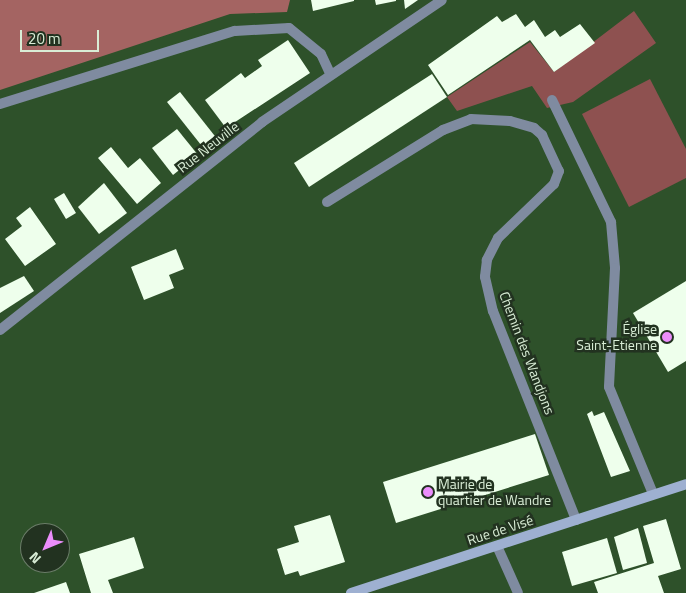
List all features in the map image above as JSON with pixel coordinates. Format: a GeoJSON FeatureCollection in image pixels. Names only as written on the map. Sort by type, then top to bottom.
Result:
{"type":"FeatureCollection","features":[{"type":"Feature","properties":{"kind":"street","name":"Rue Neuville"},"geometry":{"type":"LineString","coordinates":[[0,330],[194,175],[331,75],[442,0]]}},
{"type":"Feature","properties":{"kind":"street"},"geometry":{"type":"LineString","coordinates":[[0,104],[235,31],[289,28],[321,54],[331,75]]}},
{"type":"Feature","properties":{"kind":"street"},"geometry":{"type":"LineString","coordinates":[[552,100],[611,222],[615,268],[609,387],[653,494]]}},
{"type":"Feature","properties":{"kind":"street","name":"Chemin des Wandjons"},"geometry":{"type":"LineString","coordinates":[[327,202],[443,130],[471,119],[510,121],[534,128],[542,135],[559,171],[554,184],[498,238],[487,260],[485,277],[493,311],[576,520]]}},
{"type":"Feature","properties":{"kind":"street","name":"Rue de Visé"},"geometry":{"type":"LineString","coordinates":[[351,593],[653,494],[685,486]]}},
{"type":"Feature","properties":{"kind":"street"},"geometry":{"type":"LineString","coordinates":[[497,546],[518,593]]}},
{"type":"Feature","properties":{"kind":"shaded area"},"geometry":{"type":"Polygon","coordinates":[[[0,0],[290,0],[287,12],[230,14],[0,90],[0,0]]]}},
{"type":"Feature","properties":{"kind":"shaded area"},"geometry":{"type":"Polygon","coordinates":[[[634,11],[656,43],[573,102],[547,108],[532,86],[457,111],[447,97],[530,42],[554,72],[634,11]]]}},
{"type":"Feature","properties":{"kind":"shaded area"},"geometry":{"type":"Polygon","coordinates":[[[650,79],[686,149],[686,178],[629,207],[582,114],[650,79]]]}},
{"type":"Feature","properties":{"kind":"building"},"geometry":{"type":"Polygon","coordinates":[[[311,0],[354,0],[354,1],[313,11],[311,0]]]}},
{"type":"Feature","properties":{"kind":"building"},"geometry":{"type":"Polygon","coordinates":[[[375,0],[396,0],[396,1],[376,5],[375,0]]]}},
{"type":"Feature","properties":{"kind":"building"},"geometry":{"type":"Polygon","coordinates":[[[404,0],[418,0],[405,9],[404,0]]]}},
{"type":"Feature","properties":{"kind":"building"},"geometry":{"type":"Polygon","coordinates":[[[516,14],[525,27],[534,20],[545,37],[555,30],[560,37],[580,24],[595,43],[554,72],[530,40],[448,95],[428,65],[497,16],[502,22],[516,14]]]}},
{"type":"Feature","properties":{"kind":"building"},"geometry":{"type":"Polygon","coordinates":[[[288,40],[310,73],[226,128],[205,100],[241,73],[245,78],[262,66],[258,60],[288,40]]]}},
{"type":"Feature","properties":{"kind":"building"},"geometry":{"type":"Polygon","coordinates":[[[432,74],[447,97],[309,187],[294,163],[432,74]]]}},
{"type":"Feature","properties":{"kind":"building"},"geometry":{"type":"Polygon","coordinates":[[[180,92],[218,140],[205,150],[167,102],[180,92]]]}},
{"type":"Feature","properties":{"kind":"building"},"geometry":{"type":"Polygon","coordinates":[[[177,129],[198,155],[173,175],[152,148],[177,129]]]}},
{"type":"Feature","properties":{"kind":"building"},"geometry":{"type":"Polygon","coordinates":[[[111,147],[128,168],[140,158],[161,183],[137,204],[98,158],[111,147]]]}},
{"type":"Feature","properties":{"kind":"building"},"geometry":{"type":"Polygon","coordinates":[[[104,183],[127,213],[99,234],[78,207],[104,183]]]}},
{"type":"Feature","properties":{"kind":"building"},"geometry":{"type":"Polygon","coordinates":[[[64,193],[76,213],[66,219],[54,199],[64,193]]]}},
{"type":"Feature","properties":{"kind":"building"},"geometry":{"type":"Polygon","coordinates":[[[30,207],[56,244],[25,266],[5,239],[22,226],[16,218],[30,207]]]}},
{"type":"Feature","properties":{"kind":"building"},"geometry":{"type":"Polygon","coordinates":[[[176,249],[184,269],[169,275],[174,288],[144,300],[131,267],[176,249]]]}},
{"type":"Feature","properties":{"kind":"building"},"geometry":{"type":"Polygon","coordinates":[[[24,276],[34,291],[0,313],[0,288],[24,276]]]}},
{"type":"Feature","properties":{"kind":"building","name":"Église Saint-Etienne"},"geometry":{"type":"Polygon","coordinates":[[[686,281],[686,361],[668,372],[633,313],[686,281]]]}},
{"type":"Feature","properties":{"kind":"building"},"geometry":{"type":"Polygon","coordinates":[[[592,411],[594,416],[604,412],[630,471],[611,477],[587,414],[592,411]]]}},
{"type":"Feature","properties":{"kind":"building"},"geometry":{"type":"Polygon","coordinates":[[[535,434],[549,475],[396,523],[383,482],[535,434]]]}},
{"type":"Feature","properties":{"kind":"building"},"geometry":{"type":"Polygon","coordinates":[[[330,515],[345,562],[300,576],[298,571],[285,575],[277,549],[299,542],[294,526],[330,515]]]}},
{"type":"Feature","properties":{"kind":"building"},"geometry":{"type":"Polygon","coordinates":[[[666,519],[681,569],[658,576],[664,593],[598,593],[594,582],[654,563],[643,526],[666,519]]]}},
{"type":"Feature","properties":{"kind":"building"},"geometry":{"type":"Polygon","coordinates":[[[638,528],[647,563],[623,570],[614,537],[638,528]]]}},
{"type":"Feature","properties":{"kind":"building"},"geometry":{"type":"Polygon","coordinates":[[[134,537],[144,568],[108,580],[113,593],[91,593],[79,554],[134,537]]]}},
{"type":"Feature","properties":{"kind":"building"},"geometry":{"type":"Polygon","coordinates":[[[607,538],[617,573],[572,586],[562,552],[607,538]]]}},
{"type":"Feature","properties":{"kind":"building"},"geometry":{"type":"Polygon","coordinates":[[[66,582],[70,593],[34,593],[66,582]]]}},
{"type":"Feature","properties":{"kind":"place","name":"Église Saint-Etienne"},"geometry":{"type":"Point","coordinates":[667,337]}},
{"type":"Feature","properties":{"kind":"place","name":"Mairie de quartier de Wandre"},"geometry":{"type":"Point","coordinates":[428,492]}}]}
